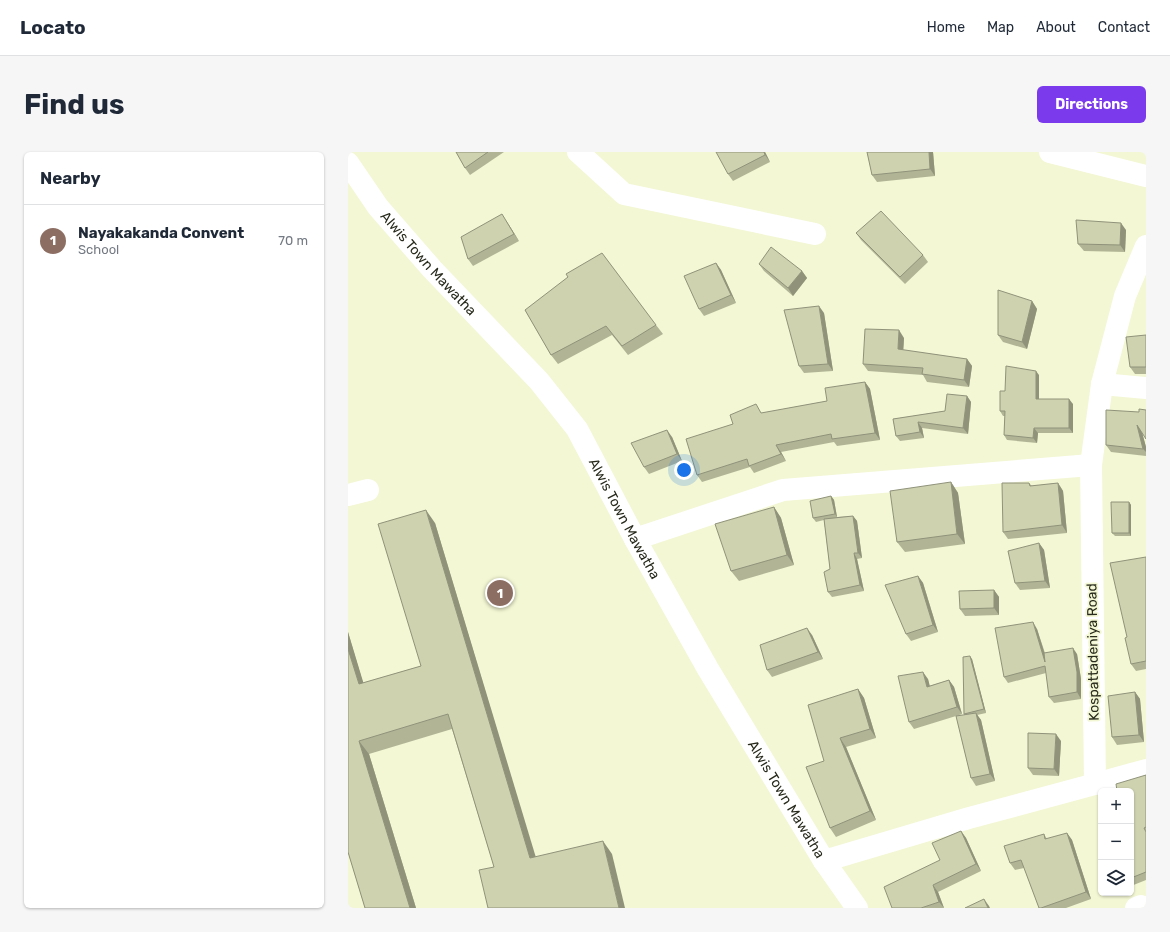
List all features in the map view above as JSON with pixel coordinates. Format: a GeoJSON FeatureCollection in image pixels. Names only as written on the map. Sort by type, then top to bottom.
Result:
{"type":"FeatureCollection","features":[{"type":"Feature","properties":{"kind":"street"},"geometry":{"type":"LineString","coordinates":[[578,152],[624,194],[815,234]]}},
{"type":"Feature","properties":{"kind":"street"},"geometry":{"type":"LineString","coordinates":[[1050,152],[1146,176]]}},
{"type":"Feature","properties":{"kind":"street","name":"Alwis Town Mawatha"},"geometry":{"type":"LineString","coordinates":[[348,163],[383,213],[432,269],[539,381],[577,429],[635,538],[708,669],[824,862],[857,908]]}},
{"type":"Feature","properties":{"kind":"street","name":"Kospattadeniya Road"},"geometry":{"type":"LineString","coordinates":[[1095,784],[1091,465],[1102,384],[1125,296],[1146,246]]}},
{"type":"Feature","properties":{"kind":"street"},"geometry":{"type":"LineString","coordinates":[[1102,384],[1146,388]]}},
{"type":"Feature","properties":{"kind":"street"},"geometry":{"type":"LineString","coordinates":[[635,538],[783,490],[1091,465]]}},
{"type":"Feature","properties":{"kind":"street"},"geometry":{"type":"LineString","coordinates":[[824,862],[969,818],[1146,770]]}},
{"type":"Feature","properties":{"kind":"building"},"geometry":{"type":"Polygon","coordinates":[[[456,152],[488,152],[465,168],[456,152]]]}},
{"type":"Feature","properties":{"kind":"building"},"geometry":{"type":"Polygon","coordinates":[[[716,152],[764,152],[765,155],[728,174],[716,152]]]}},
{"type":"Feature","properties":{"kind":"building"},"geometry":{"type":"Polygon","coordinates":[[[867,152],[929,152],[930,169],[872,175],[867,152]]]}},
{"type":"Feature","properties":{"kind":"building"},"geometry":{"type":"Polygon","coordinates":[[[881,211],[923,255],[900,277],[856,233],[881,211]]]}},
{"type":"Feature","properties":{"kind":"building"},"geometry":{"type":"Polygon","coordinates":[[[502,214],[514,234],[468,259],[461,237],[502,214]]]}},
{"type":"Feature","properties":{"kind":"building"},"geometry":{"type":"Polygon","coordinates":[[[1076,220],[1121,223],[1120,245],[1078,244],[1076,220]]]}},
{"type":"Feature","properties":{"kind":"building"},"geometry":{"type":"Polygon","coordinates":[[[771,247],[802,271],[788,288],[759,264],[771,247]]]}},
{"type":"Feature","properties":{"kind":"building"},"geometry":{"type":"Polygon","coordinates":[[[602,253],[656,325],[622,346],[606,326],[551,355],[525,310],[568,277],[566,274],[602,253]]]}},
{"type":"Feature","properties":{"kind":"building"},"geometry":{"type":"Polygon","coordinates":[[[716,263],[731,295],[699,309],[684,276],[716,263]]]}},
{"type":"Feature","properties":{"kind":"building"},"geometry":{"type":"Polygon","coordinates":[[[998,290],[1032,301],[1022,342],[998,335],[998,290]]]}},
{"type":"Feature","properties":{"kind":"building"},"geometry":{"type":"Polygon","coordinates":[[[819,306],[828,364],[799,366],[784,310],[819,306]]]}},
{"type":"Feature","properties":{"kind":"building"},"geometry":{"type":"Polygon","coordinates":[[[865,329],[899,330],[898,349],[967,359],[964,380],[922,374],[923,368],[863,364],[865,329]]]}},
{"type":"Feature","properties":{"kind":"building"},"geometry":{"type":"Polygon","coordinates":[[[1146,335],[1146,367],[1130,367],[1126,337],[1146,335]]]}},
{"type":"Feature","properties":{"kind":"building"},"geometry":{"type":"Polygon","coordinates":[[[1006,366],[1036,371],[1036,399],[1069,399],[1069,428],[1034,428],[1033,438],[1004,435],[1005,411],[1000,411],[1000,391],[1005,391],[1006,366]]]}},
{"type":"Feature","properties":{"kind":"building"},"geometry":{"type":"Polygon","coordinates":[[[865,382],[875,433],[832,439],[831,434],[776,445],[781,454],[749,466],[747,459],[697,475],[686,439],[733,424],[730,415],[756,404],[761,413],[827,401],[825,388],[865,382]]]}},
{"type":"Feature","properties":{"kind":"building"},"geometry":{"type":"Polygon","coordinates":[[[947,394],[967,396],[963,428],[918,422],[920,432],[896,436],[893,419],[945,411],[947,394]]]}},
{"type":"Feature","properties":{"kind":"building"},"geometry":{"type":"Polygon","coordinates":[[[1139,409],[1146,410],[1146,439],[1137,425],[1143,449],[1106,445],[1106,410],[1139,412],[1139,409]]]}},
{"type":"Feature","properties":{"kind":"building"},"geometry":{"type":"Polygon","coordinates":[[[667,430],[677,454],[644,467],[631,443],[667,430]]]}},
{"type":"Feature","properties":{"kind":"building"},"geometry":{"type":"Polygon","coordinates":[[[951,482],[957,534],[897,542],[890,491],[951,482]]]}},
{"type":"Feature","properties":{"kind":"building"},"geometry":{"type":"Polygon","coordinates":[[[1002,483],[1029,483],[1030,486],[1058,483],[1062,525],[1003,532],[1002,483]]]}},
{"type":"Feature","properties":{"kind":"building"},"geometry":{"type":"Polygon","coordinates":[[[831,496],[835,514],[813,518],[810,501],[831,496]]]}},
{"type":"Feature","properties":{"kind":"building"},"geometry":{"type":"Polygon","coordinates":[[[1111,502],[1129,502],[1129,533],[1112,533],[1111,502]]]}},
{"type":"Feature","properties":{"kind":"building"},"geometry":{"type":"Polygon","coordinates":[[[774,507],[787,555],[731,571],[715,524],[774,507]]]}},
{"type":"Feature","properties":{"kind":"building"},"geometry":{"type":"Polygon","coordinates":[[[426,510],[530,858],[603,841],[619,908],[488,908],[479,870],[494,867],[448,714],[359,741],[410,908],[365,908],[348,852],[348,649],[359,684],[421,666],[378,524],[426,510]]]}},
{"type":"Feature","properties":{"kind":"building"},"geometry":{"type":"Polygon","coordinates":[[[853,516],[858,553],[854,553],[860,585],[828,592],[824,572],[830,569],[824,519],[853,516]]]}},
{"type":"Feature","properties":{"kind":"building"},"geometry":{"type":"Polygon","coordinates":[[[1039,543],[1045,581],[1015,583],[1008,551],[1039,543]]]}},
{"type":"Feature","properties":{"kind":"building"},"geometry":{"type":"Polygon","coordinates":[[[1146,557],[1146,661],[1131,664],[1125,638],[1127,637],[1110,563],[1146,557]]]}},
{"type":"Feature","properties":{"kind":"building"},"geometry":{"type":"Polygon","coordinates":[[[918,576],[933,625],[906,634],[885,585],[918,576]]]}},
{"type":"Feature","properties":{"kind":"building"},"geometry":{"type":"Polygon","coordinates":[[[994,590],[994,608],[960,609],[959,591],[994,590]]]}},
{"type":"Feature","properties":{"kind":"building"},"geometry":{"type":"Polygon","coordinates":[[[1033,622],[1045,662],[1044,653],[1073,648],[1077,672],[1077,692],[1049,697],[1045,666],[1004,677],[995,628],[1033,622]]]}},
{"type":"Feature","properties":{"kind":"building"},"geometry":{"type":"Polygon","coordinates":[[[807,628],[818,652],[767,670],[760,645],[807,628]]]}},
{"type":"Feature","properties":{"kind":"building"},"geometry":{"type":"Polygon","coordinates":[[[970,656],[984,709],[964,714],[963,657],[970,656]]]}},
{"type":"Feature","properties":{"kind":"building"},"geometry":{"type":"Polygon","coordinates":[[[923,672],[927,687],[949,680],[957,707],[909,722],[898,676],[923,672]]]}},
{"type":"Feature","properties":{"kind":"building"},"geometry":{"type":"Polygon","coordinates":[[[858,689],[870,729],[840,738],[870,811],[830,828],[806,767],[824,761],[808,705],[858,689]]]}},
{"type":"Feature","properties":{"kind":"building"},"geometry":{"type":"Polygon","coordinates":[[[1135,692],[1139,735],[1112,737],[1108,696],[1135,692]]]}},
{"type":"Feature","properties":{"kind":"building"},"geometry":{"type":"Polygon","coordinates":[[[976,713],[990,774],[971,778],[956,716],[976,713]]]}},
{"type":"Feature","properties":{"kind":"building"},"geometry":{"type":"Polygon","coordinates":[[[1028,733],[1056,734],[1054,769],[1028,768],[1028,733]]]}},
{"type":"Feature","properties":{"kind":"building"},"geometry":{"type":"Polygon","coordinates":[[[1146,775],[1146,827],[1144,828],[1146,832],[1146,872],[1134,877],[1134,788],[1117,788],[1116,784],[1146,775]]]}},
{"type":"Feature","properties":{"kind":"building"},"geometry":{"type":"Polygon","coordinates":[[[961,831],[976,864],[933,885],[939,902],[921,908],[892,908],[884,887],[940,860],[932,843],[961,831]]]}},
{"type":"Feature","properties":{"kind":"building"},"geometry":{"type":"Polygon","coordinates":[[[1067,833],[1086,892],[1039,908],[1021,860],[1010,863],[1004,846],[1044,834],[1045,839],[1067,833]]]}},
{"type":"Feature","properties":{"kind":"building"},"geometry":{"type":"Polygon","coordinates":[[[984,899],[988,908],[965,908],[984,899]]]}},
{"type":"Feature","properties":{"kind":"place","name":"Nayakakanda Convent"},"geometry":{"type":"Point","coordinates":[500,593]}}]}
